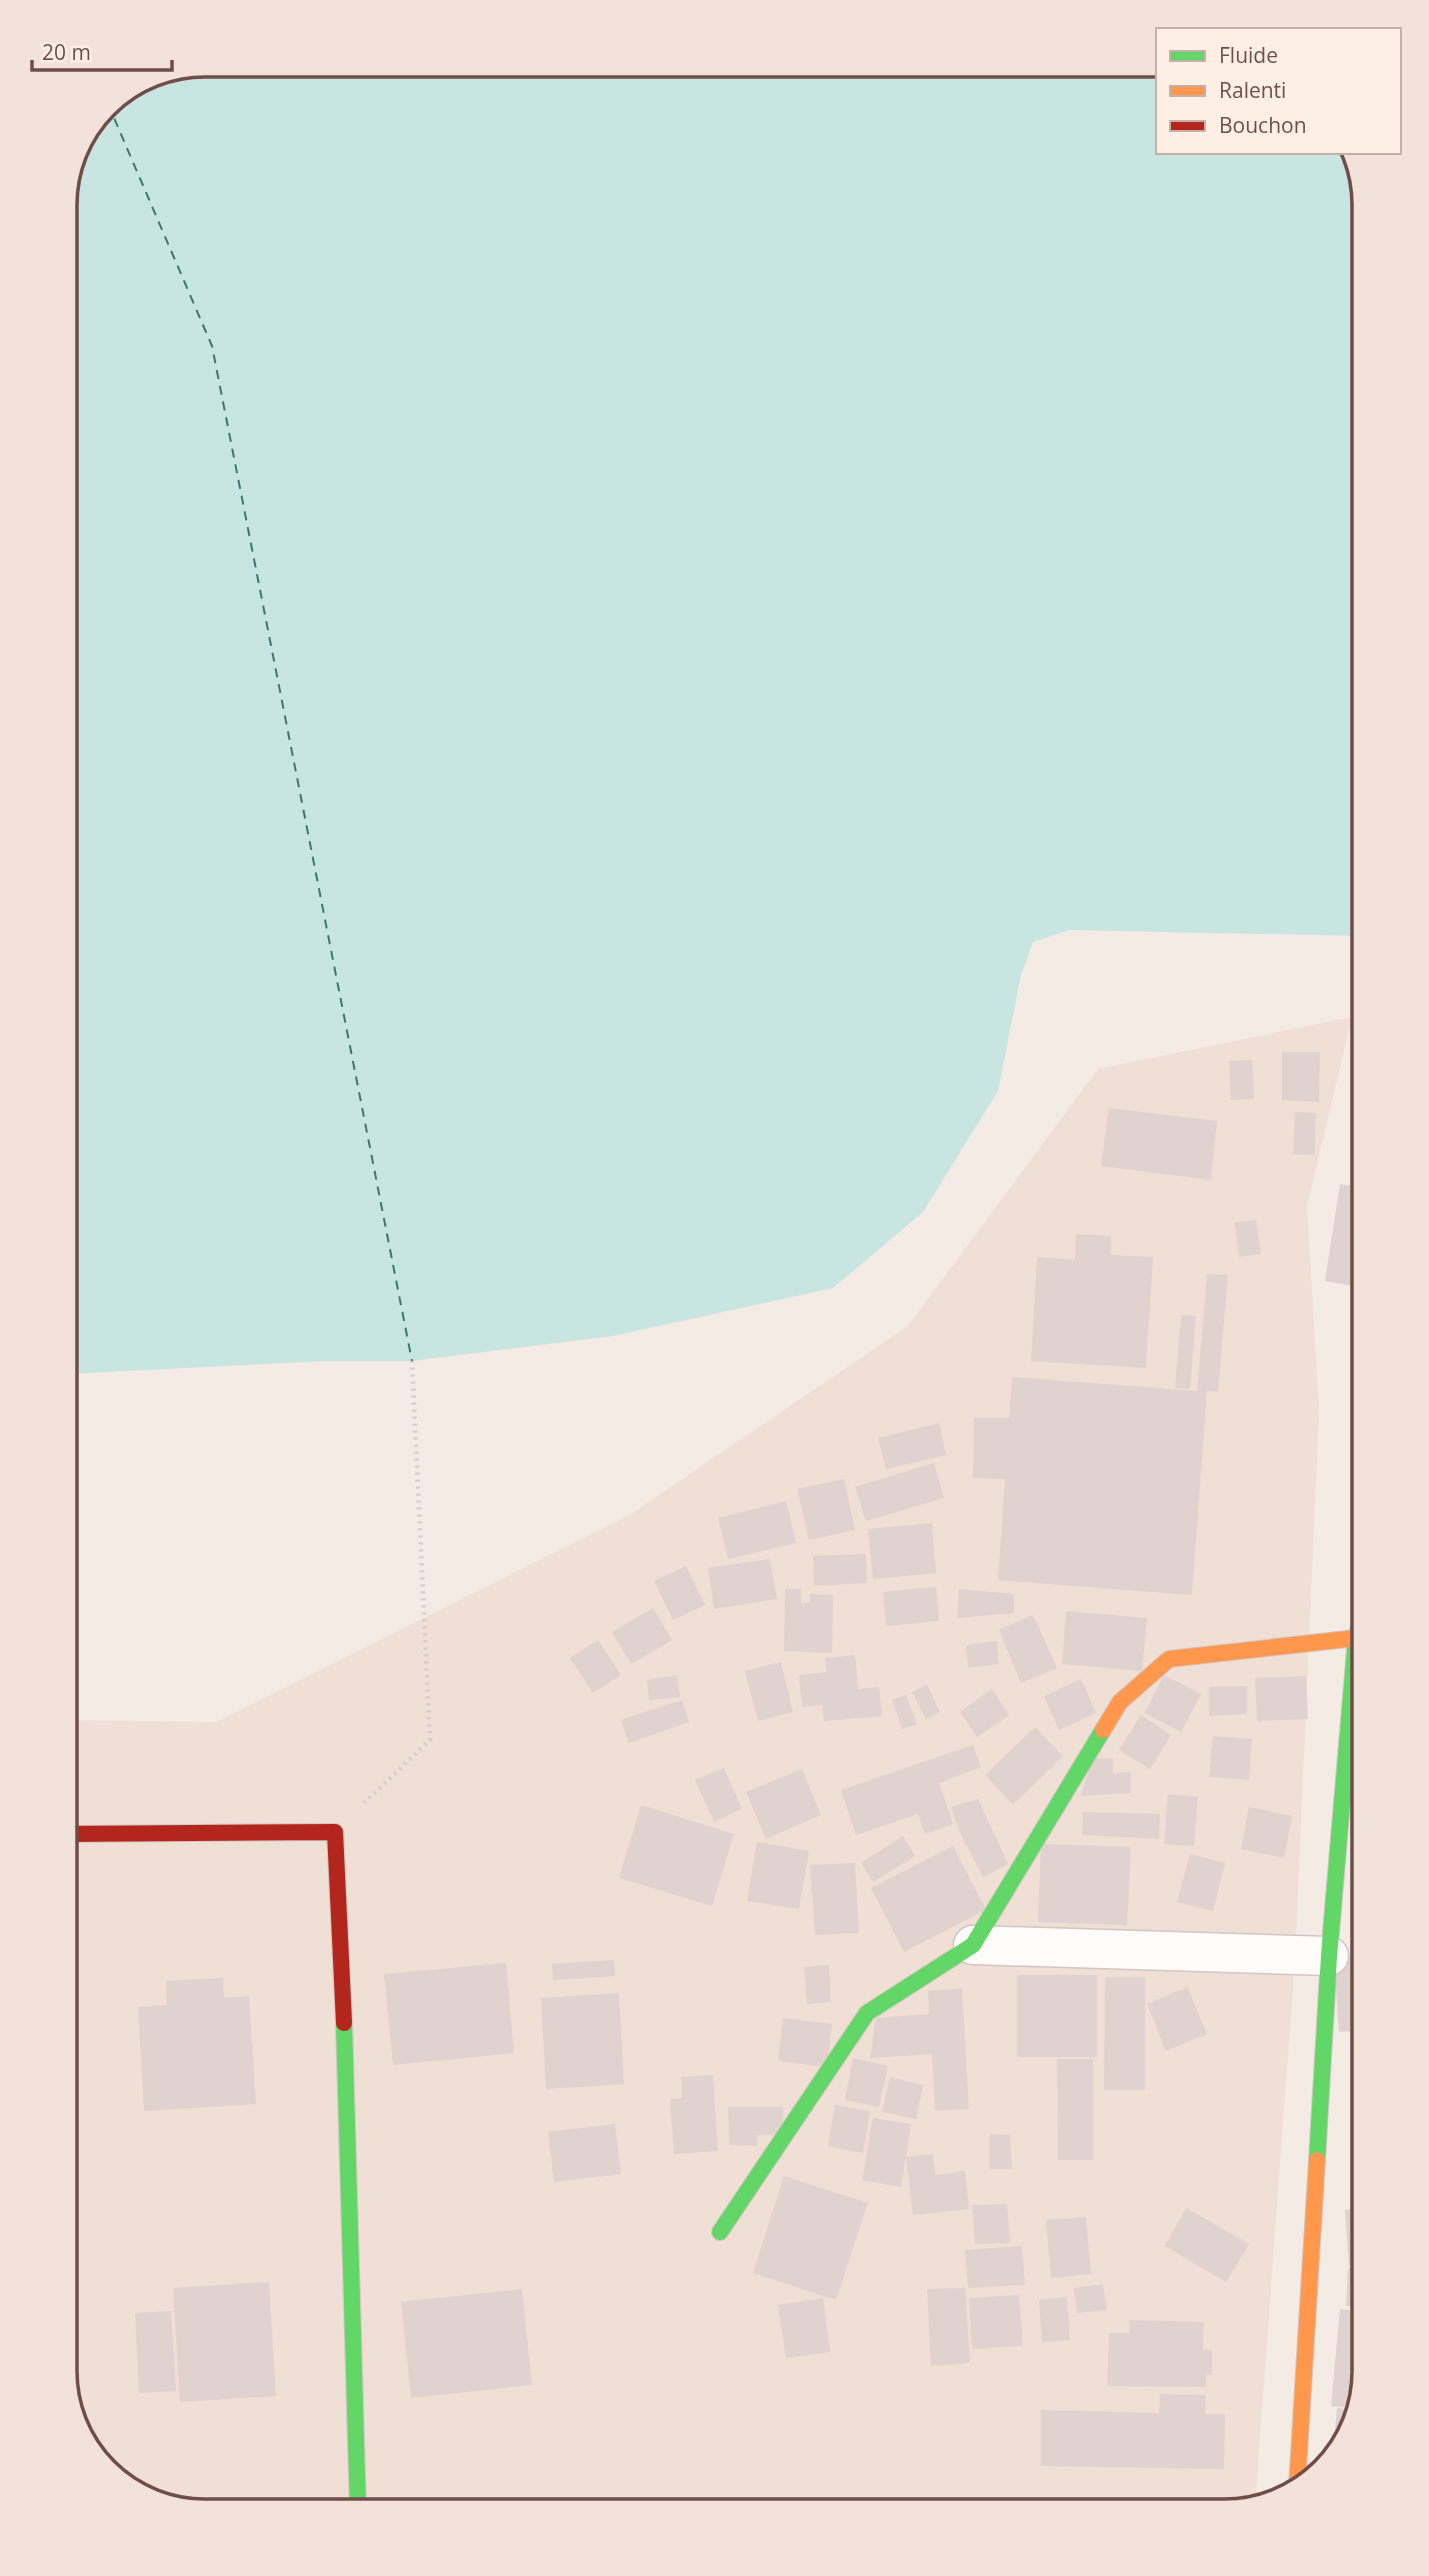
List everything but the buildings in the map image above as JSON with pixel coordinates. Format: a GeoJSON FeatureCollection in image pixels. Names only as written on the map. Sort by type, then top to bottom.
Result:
{"type":"FeatureCollection","features":[{"type":"Feature","properties":{"kind":"street"},"geometry":{"type":"LineString","coordinates":[[720,2232],[867,2013],[973,1945],[1120,1702],[1169,1659],[1352,1637]]}},
{"type":"Feature","properties":{"kind":"street"},"geometry":{"type":"LineString","coordinates":[[1298,2476],[1329,1956],[1352,1684]]}},
{"type":"Feature","properties":{"kind":"street"},"geometry":{"type":"LineString","coordinates":[[77,1834],[335,1832],[345,2053],[358,2499]]}},
{"type":"Feature","properties":{"kind":"street"},"geometry":{"type":"LineString","coordinates":[[973,1945],[1329,1956]]}},
{"type":"Feature","properties":{"kind":"path"},"geometry":{"type":"LineString","coordinates":[[335,1832],[430,1740],[412,1360]]}},
{"type":"Feature","properties":{"kind":"shaded area"},"geometry":{"type":"Polygon","coordinates":[[[1352,1017],[1307,1206],[1319,1411],[1295,1958],[1256,2495],[1224,2499],[196,2499],[164,2492],[134,2478],[114,2462],[94,2435],[81,2404],[78,2388],[77,1720],[216,1722],[631,1514],[908,1326],[1098,1069],[1352,1017]]]}},
{"type":"Feature","properties":{"kind":"water"},"geometry":{"type":"Polygon","coordinates":[[[204,77],[1156,77],[1156,154],[1341,154],[1352,196],[1352,936],[1069,930],[1033,942],[1021,975],[998,1091],[923,1212],[833,1288],[613,1336],[412,1361],[326,1361],[77,1373],[77,196],[81,172],[90,148],[103,127],[114,114],[141,94],[172,81],[204,77]]]}},
{"type":"Feature","properties":{"kind":"ferry route"},"geometry":{"type":"LineString","coordinates":[[113,115],[212,346],[412,1361]]}},
{"type":"Feature","properties":{"kind":"traffic: fast"},"geometry":{"type":"LineString","coordinates":[[1317,2160],[1329,1956],[1352,1685]]}},
{"type":"Feature","properties":{"kind":"traffic: fast"},"geometry":{"type":"LineString","coordinates":[[720,2232],[867,2013],[973,1945],[1103,1730]]}},
{"type":"Feature","properties":{"kind":"traffic: fast"},"geometry":{"type":"LineString","coordinates":[[344,2023],[358,2499]]}},
{"type":"Feature","properties":{"kind":"traffic: slow"},"geometry":{"type":"LineString","coordinates":[[1103,1730],[1120,1702],[1169,1659],[1352,1638]]}},
{"type":"Feature","properties":{"kind":"traffic: slow"},"geometry":{"type":"LineString","coordinates":[[1298,2476],[1317,2160]]}},
{"type":"Feature","properties":{"kind":"traffic: jam"},"geometry":{"type":"LineString","coordinates":[[77,1834],[335,1832],[344,2023]]}}]}
